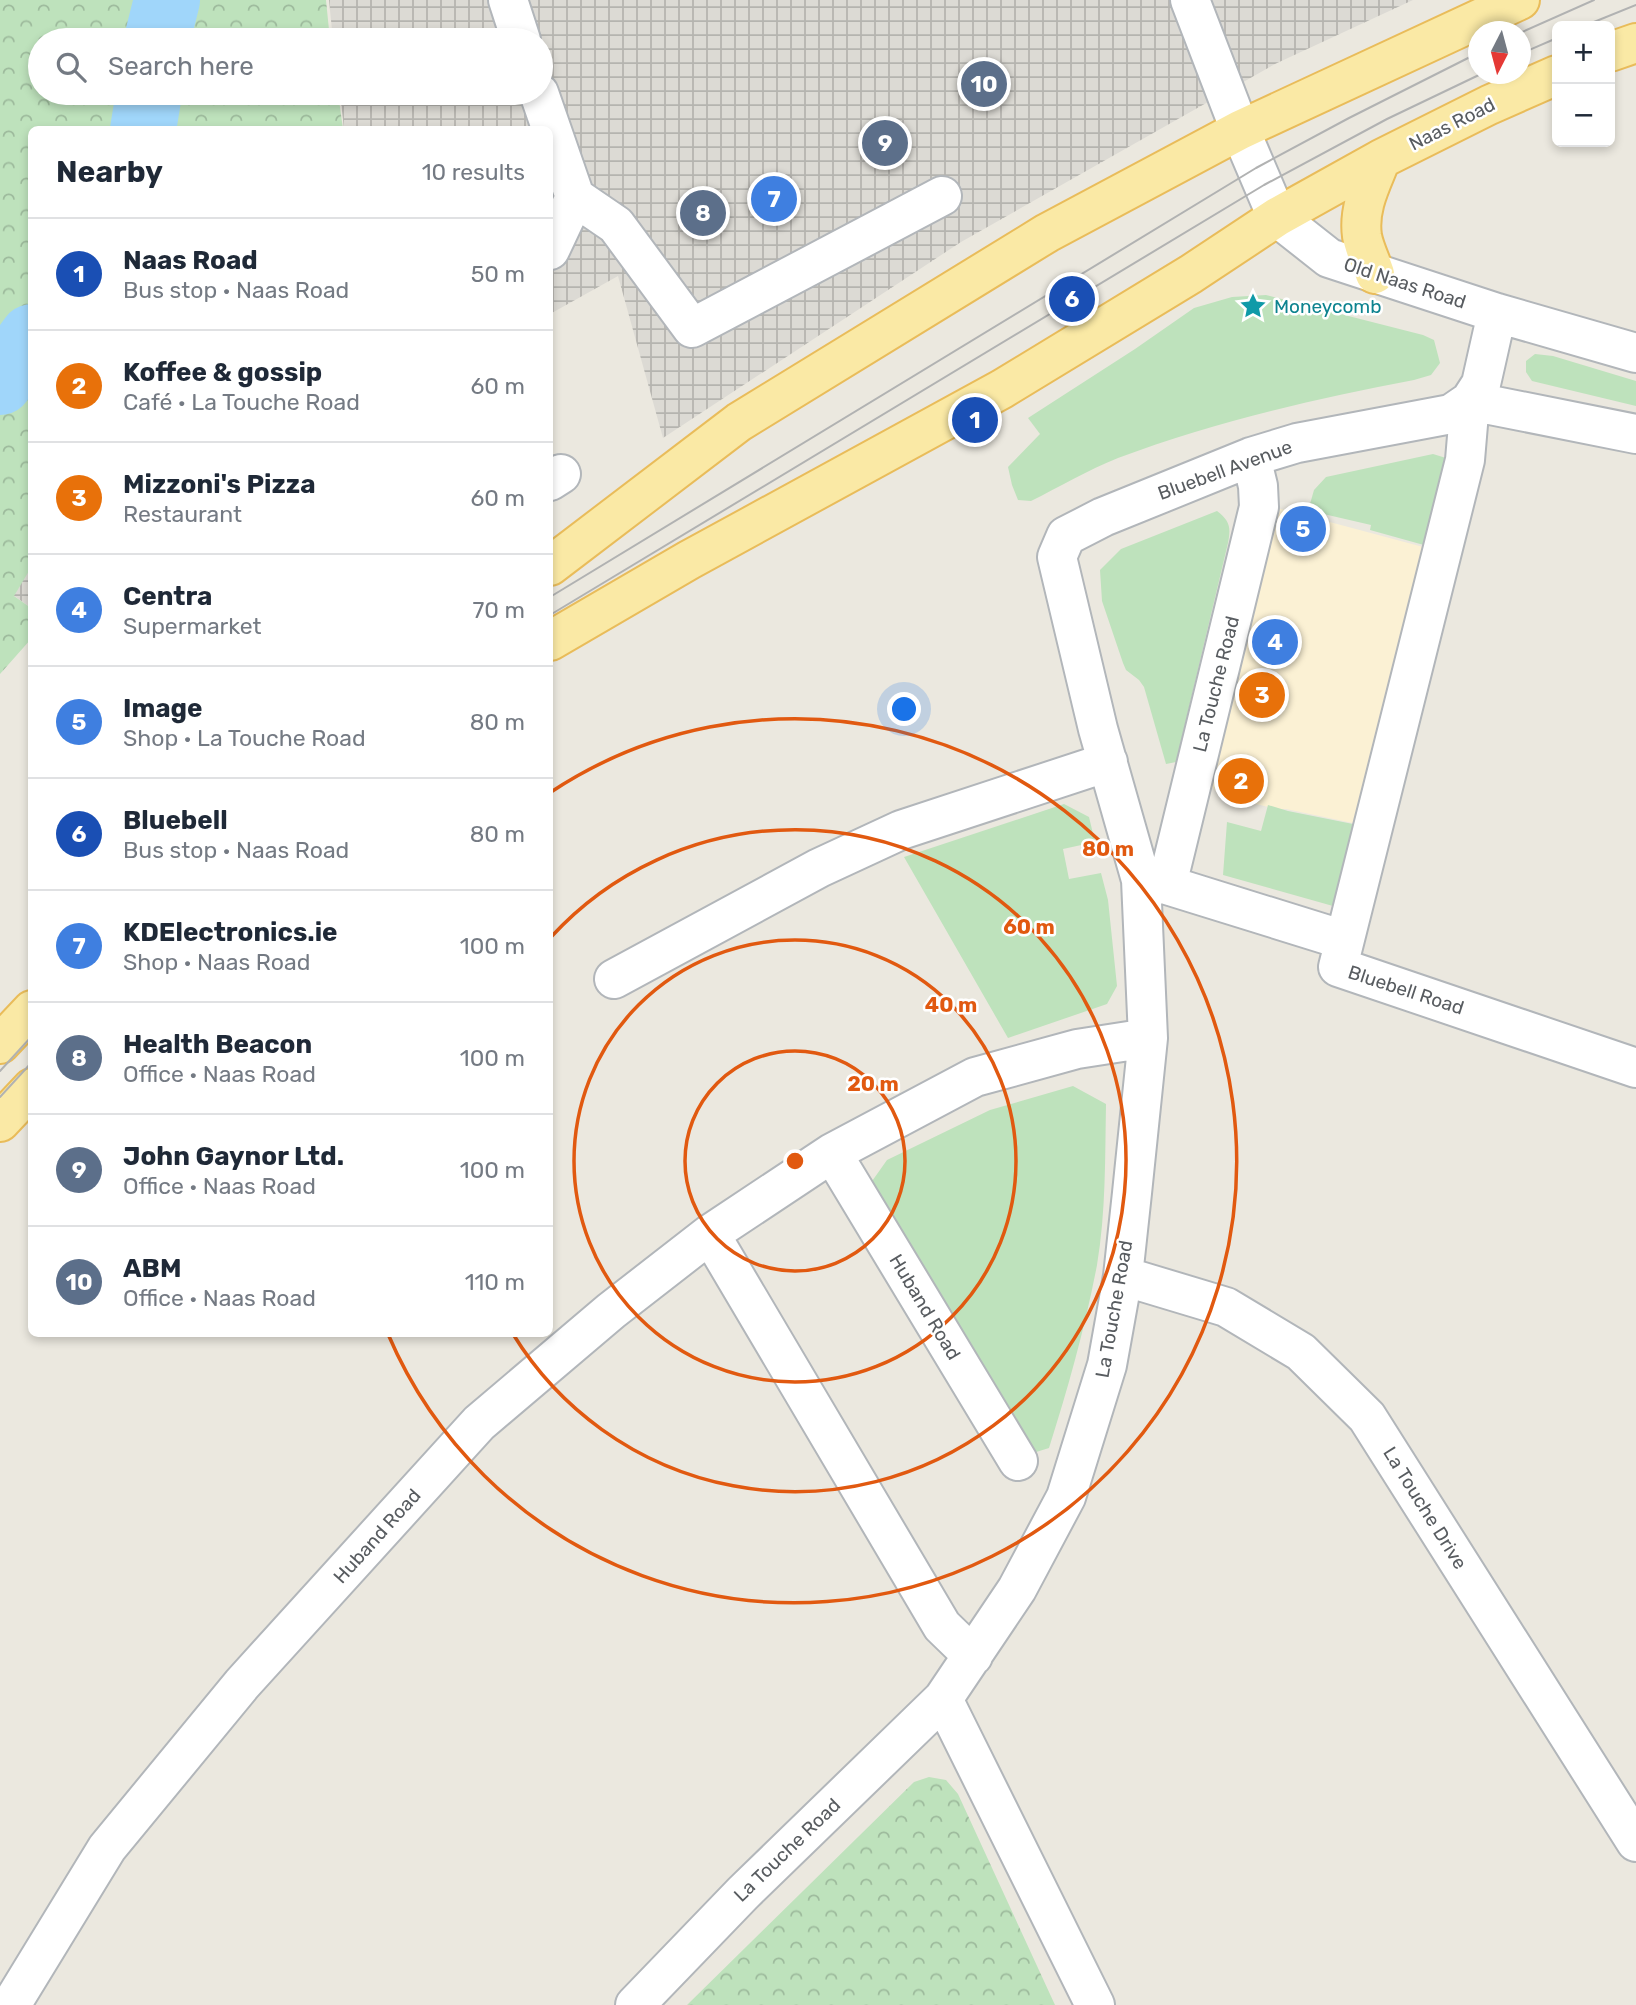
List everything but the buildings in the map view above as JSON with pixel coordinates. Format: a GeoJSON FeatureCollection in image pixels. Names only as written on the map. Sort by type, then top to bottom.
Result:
{"type":"FeatureCollection","features":[{"type":"Feature","properties":{"kind":"main road"},"geometry":{"type":"LineString","coordinates":[[553,564],[739,422],[1047,233],[1240,130],[1520,0]]}},
{"type":"Feature","properties":{"kind":"main road"},"geometry":{"type":"LineString","coordinates":[[1615,50],[1636,43]]}},
{"type":"Feature","properties":{"kind":"main road","name":"Naas Road"},"geometry":{"type":"LineString","coordinates":[[553,639],[690,560],[1002,389],[1191,274],[1277,217],[1381,159],[1489,105],[1552,77]]}},
{"type":"Feature","properties":{"kind":"main road"},"geometry":{"type":"LineString","coordinates":[[1375,274],[1362,238],[1361,217],[1367,192],[1381,159]]}},
{"type":"Feature","properties":{"kind":"main road"},"geometry":{"type":"LineString","coordinates":[[0,1044],[28,1014]]}},
{"type":"Feature","properties":{"kind":"main road"},"geometry":{"type":"LineString","coordinates":[[0,1122],[28,1092]]}},
{"type":"Feature","properties":{"kind":"street"},"geometry":{"type":"LineString","coordinates":[[508,0],[517,28]]}},
{"type":"Feature","properties":{"kind":"street","name":"Old Naas Road"},"geometry":{"type":"LineString","coordinates":[[1190,0],[1277,217],[1329,258],[1497,313],[1636,353]]}},
{"type":"Feature","properties":{"kind":"street"},"geometry":{"type":"LineString","coordinates":[[543,105],[550,126]]}},
{"type":"Feature","properties":{"kind":"street"},"geometry":{"type":"LineString","coordinates":[[553,133],[575,197],[616,225],[692,328],[942,196]]}},
{"type":"Feature","properties":{"kind":"street"},"geometry":{"type":"LineString","coordinates":[[553,244],[575,197]]}},
{"type":"Feature","properties":{"kind":"street"},"geometry":{"type":"LineString","coordinates":[[1344,940],[1465,460],[1471,401],[1481,384],[1497,313]]}},
{"type":"Feature","properties":{"kind":"street"},"geometry":{"type":"LineString","coordinates":[[1471,401],[1636,434]]}},
{"type":"Feature","properties":{"kind":"street","name":"Bluebell Avenue"},"geometry":{"type":"LineString","coordinates":[[1066,536],[1103,517],[1251,457],[1297,443],[1451,414],[1471,401]]}},
{"type":"Feature","properties":{"kind":"street","name":"La Touche Road"},"geometry":{"type":"LineString","coordinates":[[635,2005],[743,1893],[943,1699],[1017,1589],[1066,1497],[1107,1364],[1123,1276],[1148,1038],[1154,883],[1259,507],[1258,486],[1251,457]]}},
{"type":"Feature","properties":{"kind":"street","name":"La Touche Road"},"geometry":{"type":"LineString","coordinates":[[1066,536],[1057,557],[1070,617],[1108,762],[1154,883]]}},
{"type":"Feature","properties":{"kind":"street"},"geometry":{"type":"LineString","coordinates":[[614,979],[819,868],[901,830],[1108,762]]}},
{"type":"Feature","properties":{"kind":"street","name":"Bluebell Road"},"geometry":{"type":"LineString","coordinates":[[1154,883],[1344,940],[1338,967],[1636,1068]]}},
{"type":"Feature","properties":{"kind":"street","name":"Huband Road"},"geometry":{"type":"LineString","coordinates":[[11,2005],[107,1848],[251,1674],[479,1423],[611,1311],[710,1234],[832,1153],[975,1077],[1077,1049],[1148,1038]]}},
{"type":"Feature","properties":{"kind":"street","name":"Huband Road"},"geometry":{"type":"LineString","coordinates":[[832,1153],[1018,1461]]}},
{"type":"Feature","properties":{"kind":"street"},"geometry":{"type":"LineString","coordinates":[[710,1234],[942,1626],[972,1656]]}},
{"type":"Feature","properties":{"kind":"street","name":"La Touche Drive"},"geometry":{"type":"LineString","coordinates":[[1123,1276],[1226,1307],[1301,1352],[1367,1417],[1636,1842]]}},
{"type":"Feature","properties":{"kind":"street"},"geometry":{"type":"LineString","coordinates":[[943,1699],[1095,2005]]}},
{"type":"Feature","properties":{"kind":"shaded area"},"geometry":{"type":"Polygon","coordinates":[[[329,0],[1413,0],[1275,64],[961,242],[663,438],[618,276],[553,312],[553,126],[344,126],[341,105],[553,105],[553,28],[332,28],[329,0]]]}},
{"type":"Feature","properties":{"kind":"shaded area"},"geometry":{"type":"Polygon","coordinates":[[[1266,505],[1427,548],[1367,826],[1221,796],[1194,770],[1266,505]]]}},
{"type":"Feature","properties":{"kind":"shaded area"},"geometry":{"type":"Polygon","coordinates":[[[28,570],[28,606],[13,595],[28,570]]]}},
{"type":"Feature","properties":{"kind":"green space"},"geometry":{"type":"Polygon","coordinates":[[[0,0],[326,0],[329,28],[28,28],[28,105],[340,105],[343,126],[28,126],[28,573],[14,596],[28,606],[28,642],[0,674],[0,0]]]}},
{"type":"Feature","properties":{"kind":"green space"},"geometry":{"type":"Polygon","coordinates":[[[1266,295],[1423,335],[1434,340],[1440,363],[1431,375],[1414,380],[1339,395],[1190,433],[1107,463],[1031,501],[1018,500],[1008,467],[1040,434],[1028,418],[1194,308],[1232,297],[1266,295]]]}},
{"type":"Feature","properties":{"kind":"green space"},"geometry":{"type":"Polygon","coordinates":[[[1535,354],[1553,356],[1636,381],[1636,406],[1532,381],[1526,372],[1526,361],[1535,354]]]}},
{"type":"Feature","properties":{"kind":"green space"},"geometry":{"type":"Polygon","coordinates":[[[1433,454],[1446,458],[1450,467],[1431,547],[1370,530],[1371,525],[1315,512],[1310,504],[1314,490],[1326,477],[1433,454]]]}},
{"type":"Feature","properties":{"kind":"green space"},"geometry":{"type":"Polygon","coordinates":[[[1217,511],[1228,525],[1228,543],[1176,762],[1166,764],[1144,687],[1126,670],[1123,663],[1102,601],[1100,570],[1121,549],[1217,511]]]}},
{"type":"Feature","properties":{"kind":"green space"},"geometry":{"type":"Polygon","coordinates":[[[1064,804],[1089,817],[1095,842],[1063,849],[1069,879],[1101,873],[1108,900],[1117,986],[1107,1004],[1008,1038],[904,857],[1064,804]]]}},
{"type":"Feature","properties":{"kind":"green space"},"geometry":{"type":"Polygon","coordinates":[[[1268,805],[1363,826],[1340,908],[1223,875],[1227,822],[1261,831],[1268,805]]]}},
{"type":"Feature","properties":{"kind":"green space"},"geometry":{"type":"Polygon","coordinates":[[[1073,1086],[1106,1104],[1100,1245],[1082,1335],[1049,1448],[1033,1453],[870,1184],[887,1160],[990,1110],[1073,1086]]]}},
{"type":"Feature","properties":{"kind":"green space"},"geometry":{"type":"Polygon","coordinates":[[[929,1777],[946,1780],[958,1794],[1055,2005],[687,2005],[914,1782],[929,1777]]]}},
{"type":"Feature","properties":{"kind":"waterway"},"geometry":{"type":"LineString","coordinates":[[160,28],[167,0]]}},
{"type":"Feature","properties":{"kind":"waterway"},"geometry":{"type":"LineString","coordinates":[[144,126],[147,105]]}},
{"type":"Feature","properties":{"kind":"waterway"},"geometry":{"type":"LineString","coordinates":[[0,382],[28,343]]}},
{"type":"Feature","properties":{"kind":"tram line"},"geometry":{"type":"LineString","coordinates":[[1531,28],[1594,0]]}},
{"type":"Feature","properties":{"kind":"tram line"},"geometry":{"type":"LineString","coordinates":[[1596,21],[1636,5]]}},
{"type":"Feature","properties":{"kind":"tram line"},"geometry":{"type":"LineString","coordinates":[[1531,49],[1552,40]]}},
{"type":"Feature","properties":{"kind":"tram line"},"geometry":{"type":"LineString","coordinates":[[553,595],[1256,168],[1468,58]]}},
{"type":"Feature","properties":{"kind":"tram line"},"geometry":{"type":"LineString","coordinates":[[553,613],[1264,185],[1387,119],[1468,80]]}},
{"type":"Feature","properties":{"kind":"tram line"},"geometry":{"type":"LineString","coordinates":[[0,1071],[28,1040]]}},
{"type":"Feature","properties":{"kind":"tram line"},"geometry":{"type":"LineString","coordinates":[[0,1097],[28,1066]]}},
{"type":"Feature","properties":{"kind":"place","name":"ABM"},"geometry":{"type":"Point","coordinates":[984,84]}},
{"type":"Feature","properties":{"kind":"place","name":"John Gaynor Ltd."},"geometry":{"type":"Point","coordinates":[885,143]}},
{"type":"Feature","properties":{"kind":"place","name":"KDElectronics.ie"},"geometry":{"type":"Point","coordinates":[774,199]}},
{"type":"Feature","properties":{"kind":"place","name":"Health Beacon"},"geometry":{"type":"Point","coordinates":[703,213]}},
{"type":"Feature","properties":{"kind":"place","name":"Bluebell"},"geometry":{"type":"Point","coordinates":[1072,299]}},
{"type":"Feature","properties":{"kind":"place","name":"Moneycomb"},"geometry":{"type":"Point","coordinates":[1253,306]}},
{"type":"Feature","properties":{"kind":"place","name":"Naas Road"},"geometry":{"type":"Point","coordinates":[975,420]}},
{"type":"Feature","properties":{"kind":"place","name":"Image"},"geometry":{"type":"Point","coordinates":[1303,529]}},
{"type":"Feature","properties":{"kind":"place","name":"Centra"},"geometry":{"type":"Point","coordinates":[1275,642]}},
{"type":"Feature","properties":{"kind":"place","name":"Mizzoni's Pizza"},"geometry":{"type":"Point","coordinates":[1262,695]}},
{"type":"Feature","properties":{"kind":"place","name":"Koffee & gossip"},"geometry":{"type":"Point","coordinates":[1241,781]}}]}
